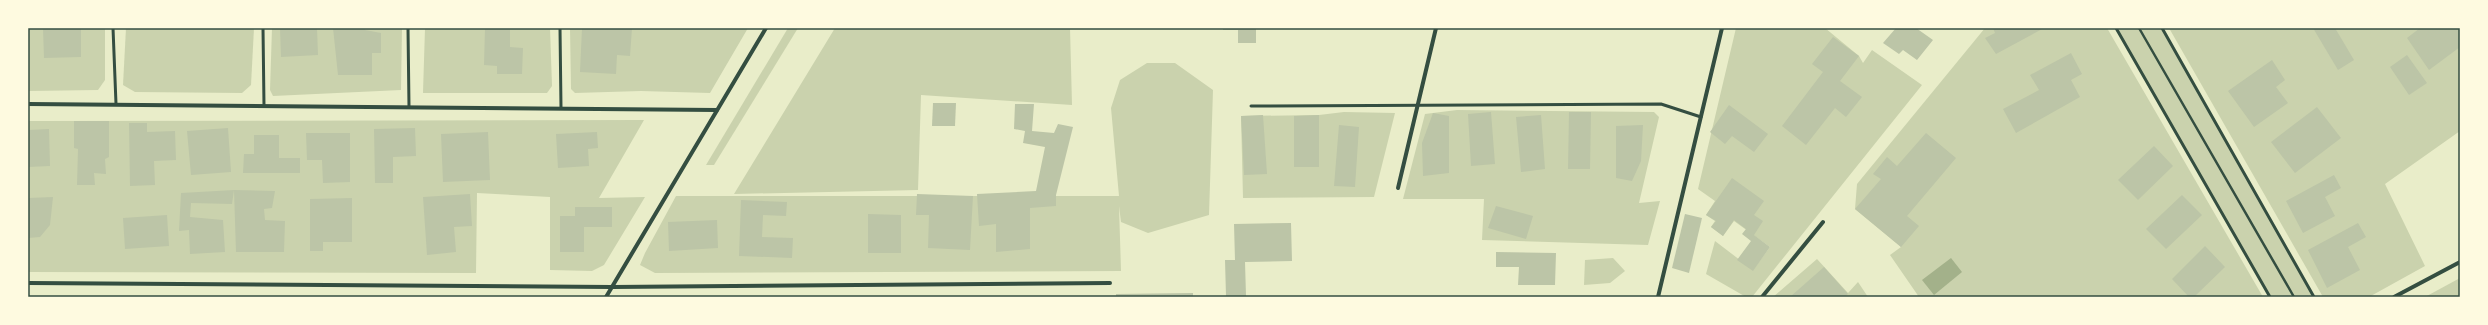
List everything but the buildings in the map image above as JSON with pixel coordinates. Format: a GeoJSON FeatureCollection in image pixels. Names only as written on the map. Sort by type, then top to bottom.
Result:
{"type":"FeatureCollection","features":[{"type":"Feature","properties":{"kind":"street"},"geometry":{"type":"LineString","coordinates":[[606,297],[766,28]]}},
{"type":"Feature","properties":{"kind":"street"},"geometry":{"type":"LineString","coordinates":[[1398,188],[1436,28]]}},
{"type":"Feature","properties":{"kind":"street"},"geometry":{"type":"LineString","coordinates":[[1658,297],[1722,28]]}},
{"type":"Feature","properties":{"kind":"street"},"geometry":{"type":"LineString","coordinates":[[28,104],[717,110]]}},
{"type":"Feature","properties":{"kind":"street"},"geometry":{"type":"LineString","coordinates":[[1762,297],[1823,222]]}},
{"type":"Feature","properties":{"kind":"street"},"geometry":{"type":"LineString","coordinates":[[2394,297],[2460,262]]}},
{"type":"Feature","properties":{"kind":"street"},"geometry":{"type":"LineString","coordinates":[[28,283],[612,287],[1110,283]]}},
{"type":"Feature","properties":{"kind":"lane"},"geometry":{"type":"LineString","coordinates":[[113,28],[116,104]]}},
{"type":"Feature","properties":{"kind":"lane"},"geometry":{"type":"LineString","coordinates":[[263,28],[264,106]]}},
{"type":"Feature","properties":{"kind":"lane"},"geometry":{"type":"LineString","coordinates":[[408,28],[409,107]]}},
{"type":"Feature","properties":{"kind":"lane"},"geometry":{"type":"LineString","coordinates":[[560,28],[561,108]]}},
{"type":"Feature","properties":{"kind":"lane"},"geometry":{"type":"LineString","coordinates":[[2116,28],[2270,297]]}},
{"type":"Feature","properties":{"kind":"lane"},"geometry":{"type":"LineString","coordinates":[[2162,28],[2314,297]]}},
{"type":"Feature","properties":{"kind":"lane"},"geometry":{"type":"LineString","coordinates":[[1251,106],[1661,104],[1701,117]]}},
{"type":"Feature","properties":{"kind":"path"},"geometry":{"type":"LineString","coordinates":[[2139,28],[2294,297]]}},
{"type":"Feature","properties":{"kind":"shaded area"},"geometry":{"type":"Polygon","coordinates":[[[28,28],[105,28],[105,80],[98,90],[28,91],[28,28]]]}},
{"type":"Feature","properties":{"kind":"shaded area"},"geometry":{"type":"Polygon","coordinates":[[[126,28],[254,28],[251,85],[242,93],[135,92],[123,85],[126,28]]]}},
{"type":"Feature","properties":{"kind":"shaded area"},"geometry":{"type":"Polygon","coordinates":[[[272,28],[402,28],[401,90],[273,96],[270,90],[272,28]]]}},
{"type":"Feature","properties":{"kind":"shaded area"},"geometry":{"type":"Polygon","coordinates":[[[425,28],[550,28],[552,86],[547,93],[423,93],[425,28]]]}},
{"type":"Feature","properties":{"kind":"shaded area"},"geometry":{"type":"Polygon","coordinates":[[[570,28],[748,28],[710,93],[641,91],[575,93],[571,89],[570,28]]]}},
{"type":"Feature","properties":{"kind":"shaded area"},"geometry":{"type":"Polygon","coordinates":[[[788,28],[798,28],[714,165],[706,165],[788,28]]]}},
{"type":"Feature","properties":{"kind":"shaded area"},"geometry":{"type":"Polygon","coordinates":[[[835,28],[1070,28],[1072,105],[921,95],[918,190],[734,194],[835,28]]]}},
{"type":"Feature","properties":{"kind":"shaded area"},"geometry":{"type":"Polygon","coordinates":[[[1736,28],[1825,28],[1859,56],[1863,63],[1872,50],[1922,85],[1752,297],[1746,297],[1706,274],[1715,241],[1753,270],[1770,247],[1734,221],[1723,236],[1711,227],[1715,221],[1706,215],[1715,201],[1698,189],[1736,28]]]}},
{"type":"Feature","properties":{"kind":"shaded area"},"geometry":{"type":"Polygon","coordinates":[[[1985,28],[2107,28],[2263,297],[1919,297],[1890,255],[1901,247],[1855,209],[1857,184],[1985,28]]]}},
{"type":"Feature","properties":{"kind":"shaded area"},"geometry":{"type":"Polygon","coordinates":[[[2116,28],[2162,28],[2314,297],[2270,297],[2116,28]]]}},
{"type":"Feature","properties":{"kind":"shaded area"},"geometry":{"type":"Polygon","coordinates":[[[2169,28],[2460,28],[2460,131],[2385,184],[2425,266],[2369,297],[2323,297],[2169,28]]]}},
{"type":"Feature","properties":{"kind":"shaded area"},"geometry":{"type":"Polygon","coordinates":[[[1147,63],[1175,63],[1213,90],[1209,215],[1148,233],[1121,222],[1119,206],[1121,271],[655,273],[640,265],[676,196],[1119,196],[1111,108],[1120,80],[1147,63]]]}},
{"type":"Feature","properties":{"kind":"shaded area"},"geometry":{"type":"Polygon","coordinates":[[[1457,110],[1654,112],[1659,117],[1639,203],[1660,201],[1648,245],[1482,240],[1484,199],[1403,199],[1425,114],[1457,110]]]}},
{"type":"Feature","properties":{"kind":"shaded area"},"geometry":{"type":"Polygon","coordinates":[[[1344,112],[1395,113],[1374,197],[1243,198],[1241,116],[1319,115],[1344,112]]]}},
{"type":"Feature","properties":{"kind":"shaded area"},"geometry":{"type":"Polygon","coordinates":[[[644,120],[599,198],[645,197],[604,265],[592,271],[550,270],[550,197],[477,193],[476,273],[28,272],[28,121],[644,120]]]}},
{"type":"Feature","properties":{"kind":"shaded area"},"geometry":{"type":"Polygon","coordinates":[[[1613,258],[1625,271],[1610,283],[1584,285],[1585,260],[1613,258]]]}},
{"type":"Feature","properties":{"kind":"shaded area"},"geometry":{"type":"Polygon","coordinates":[[[1951,258],[1962,272],[1934,295],[1922,280],[1951,258]]]}},
{"type":"Feature","properties":{"kind":"shaded area"},"geometry":{"type":"Polygon","coordinates":[[[1817,259],[1848,293],[1858,282],[1868,297],[1773,297],[1817,259]]]}},
{"type":"Feature","properties":{"kind":"shaded area"},"geometry":{"type":"Polygon","coordinates":[[[2460,278],[2460,297],[2425,297],[2460,278]]]}},
{"type":"Feature","properties":{"kind":"shaded area"},"geometry":{"type":"Polygon","coordinates":[[[374,296],[401,297],[28,297],[374,296]]]}},
{"type":"Feature","properties":{"kind":"shaded area"},"geometry":{"type":"Polygon","coordinates":[[[1084,296],[1309,297],[730,297],[1084,296]]]}}]}
